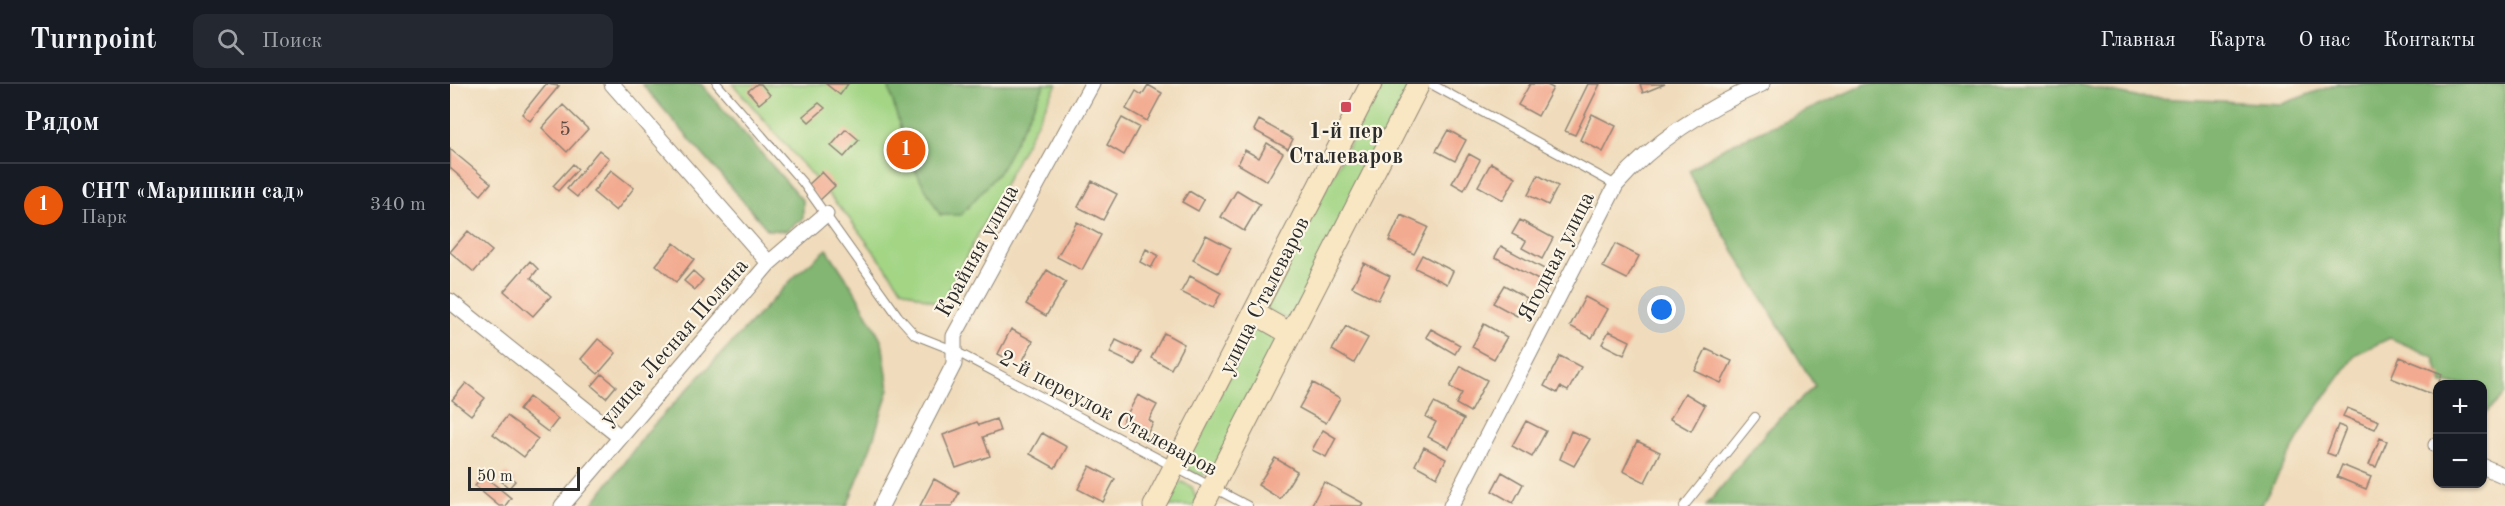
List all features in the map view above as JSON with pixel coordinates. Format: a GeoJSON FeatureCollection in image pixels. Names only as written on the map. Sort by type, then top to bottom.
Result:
{"type":"FeatureCollection","features":[{"type":"Feature","properties":{"kind":"main road","name":"улица Сталеваров"},"geometry":{"type":"LineString","coordinates":[[1154,506],[1371,84]]}},
{"type":"Feature","properties":{"kind":"main road","name":"улица Сталеваров"},"geometry":{"type":"LineString","coordinates":[[1203,506],[1419,84]]}},
{"type":"Feature","properties":{"kind":"main road"},"geometry":{"type":"LineString","coordinates":[[1254,313],[1291,334]]}},
{"type":"Feature","properties":{"kind":"street"},"geometry":{"type":"LineString","coordinates":[[612,84],[769,263]]}},
{"type":"Feature","properties":{"kind":"street","name":"Крайняя улица"},"geometry":{"type":"LineString","coordinates":[[881,506],[954,364],[954,336],[1092,84]]}},
{"type":"Feature","properties":{"kind":"street","name":"Ягодная улица"},"geometry":{"type":"LineString","coordinates":[[1451,506],[1616,185],[1636,163],[1690,120],[1737,94],[1762,84]]}},
{"type":"Feature","properties":{"kind":"street","name":"улица Лесная Поляна"},"geometry":{"type":"LineString","coordinates":[[562,506],[769,263],[826,214]]}},
{"type":"Feature","properties":{"kind":"street"},"geometry":{"type":"LineString","coordinates":[[450,302],[620,437]]}},
{"type":"Feature","properties":{"kind":"street"},"geometry":{"type":"LineString","coordinates":[[2487,468],[2505,476]]}},
{"type":"Feature","properties":{"kind":"lane","name":"2-й переулок Сталеваров"},"geometry":{"type":"LineString","coordinates":[[717,84],[803,183],[898,316],[915,335],[953,350],[1174,469],[1248,506]]}},
{"type":"Feature","properties":{"kind":"lane"},"geometry":{"type":"LineString","coordinates":[[1431,84],[1616,185]]}},
{"type":"Feature","properties":{"kind":"lane"},"geometry":{"type":"LineString","coordinates":[[1684,506],[1755,417]]}},
{"type":"Feature","properties":{"kind":"green space"},"geometry":{"type":"Polygon","coordinates":[[[642,84],[701,84],[803,201],[803,218],[786,231],[768,230],[642,84]]]}},
{"type":"Feature","properties":{"kind":"green space"},"geometry":{"type":"Polygon","coordinates":[[[733,84],[1057,84],[941,305],[902,289],[848,217],[733,84]]]}},
{"type":"Feature","properties":{"kind":"green space"},"geometry":{"type":"Polygon","coordinates":[[[888,84],[1045,84],[1000,171],[961,215],[940,215],[909,159],[888,84]]]}},
{"type":"Feature","properties":{"kind":"green space"},"geometry":{"type":"Polygon","coordinates":[[[1380,84],[1405,84],[1407,92],[1290,321],[1264,308],[1380,84]]]}},
{"type":"Feature","properties":{"kind":"green space"},"geometry":{"type":"Polygon","coordinates":[[[1866,84],[2075,84],[2136,97],[2282,104],[2337,84],[2505,84],[2505,394],[2487,412],[2487,380],[2441,380],[2434,357],[2390,338],[2356,354],[2311,416],[2261,506],[1706,506],[1768,430],[1815,386],[1699,193],[1689,170],[1723,148],[1866,84]]]}},
{"type":"Feature","properties":{"kind":"green space"},"geometry":{"type":"Polygon","coordinates":[[[827,249],[854,290],[882,341],[889,389],[871,446],[847,506],[591,506],[648,431],[798,273],[827,249]]]}},
{"type":"Feature","properties":{"kind":"green space"},"geometry":{"type":"Polygon","coordinates":[[[1260,323],[1280,340],[1214,469],[1202,476],[1188,470],[1188,455],[1255,325],[1260,323]]]}},
{"type":"Feature","properties":{"kind":"green space"},"geometry":{"type":"Polygon","coordinates":[[[1182,482],[1192,487],[1197,501],[1195,506],[1161,506],[1171,487],[1182,482]]]}},
{"type":"Feature","properties":{"kind":"building"},"geometry":{"type":"Polygon","coordinates":[[[546,84],[559,86],[530,121],[522,114],[546,84]]]}},
{"type":"Feature","properties":{"kind":"building"},"geometry":{"type":"Polygon","coordinates":[[[757,84],[761,84],[770,95],[759,104],[748,91],[757,84]]]}},
{"type":"Feature","properties":{"kind":"building"},"geometry":{"type":"Polygon","coordinates":[[[826,84],[848,84],[840,95],[826,84]]]}},
{"type":"Feature","properties":{"kind":"building"},"geometry":{"type":"Polygon","coordinates":[[[1530,84],[1545,84],[1553,88],[1538,116],[1518,105],[1530,84]]]}},
{"type":"Feature","properties":{"kind":"building"},"geometry":{"type":"Polygon","coordinates":[[[1588,84],[1600,84],[1575,135],[1565,131],[1588,84]]]}},
{"type":"Feature","properties":{"kind":"building"},"geometry":{"type":"Polygon","coordinates":[[[1640,84],[1665,84],[1643,93],[1640,84]]]}},
{"type":"Feature","properties":{"kind":"building"},"geometry":{"type":"Polygon","coordinates":[[[1148,85],[1162,93],[1147,121],[1126,109],[1136,91],[1142,95],[1148,85]]]}},
{"type":"Feature","properties":{"kind":"building"},"geometry":{"type":"Polygon","coordinates":[[[819,103],[825,108],[809,122],[803,116],[819,103]]]}},
{"type":"Feature","properties":{"kind":"building"},"geometry":{"type":"Polygon","coordinates":[[[563,105],[588,129],[567,152],[542,128],[563,105]]]}},
{"type":"Feature","properties":{"kind":"building"},"geometry":{"type":"Polygon","coordinates":[[[1592,114],[1616,126],[1603,152],[1580,140],[1592,114]]]}},
{"type":"Feature","properties":{"kind":"building"},"geometry":{"type":"Polygon","coordinates":[[[1122,118],[1139,127],[1124,155],[1107,145],[1122,118]]]}},
{"type":"Feature","properties":{"kind":"building"},"geometry":{"type":"Polygon","coordinates":[[[1259,120],[1293,139],[1288,149],[1254,130],[1259,120]]]}},
{"type":"Feature","properties":{"kind":"building"},"geometry":{"type":"Polygon","coordinates":[[[846,129],[859,140],[844,157],[831,146],[846,129]]]}},
{"type":"Feature","properties":{"kind":"building"},"geometry":{"type":"Polygon","coordinates":[[[1448,130],[1466,140],[1455,161],[1436,151],[1448,130]]]}},
{"type":"Feature","properties":{"kind":"building"},"geometry":{"type":"Polygon","coordinates":[[[1267,143],[1283,153],[1267,181],[1238,164],[1245,150],[1259,158],[1267,143]]]}},
{"type":"Feature","properties":{"kind":"building"},"geometry":{"type":"Polygon","coordinates":[[[450,149],[491,183],[481,195],[450,168],[450,149]]]}},
{"type":"Feature","properties":{"kind":"building"},"geometry":{"type":"Polygon","coordinates":[[[599,150],[609,158],[577,197],[567,189],[599,150]]]}},
{"type":"Feature","properties":{"kind":"building"},"geometry":{"type":"Polygon","coordinates":[[[1469,154],[1480,160],[1464,190],[1452,183],[1469,154]]]}},
{"type":"Feature","properties":{"kind":"building"},"geometry":{"type":"Polygon","coordinates":[[[1491,163],[1516,177],[1503,200],[1478,186],[1491,163]]]}},
{"type":"Feature","properties":{"kind":"building"},"geometry":{"type":"Polygon","coordinates":[[[573,164],[578,169],[558,191],[553,186],[573,164]]]}},
{"type":"Feature","properties":{"kind":"building"},"geometry":{"type":"Polygon","coordinates":[[[611,170],[634,188],[616,211],[593,192],[611,170]]]}},
{"type":"Feature","properties":{"kind":"building"},"geometry":{"type":"Polygon","coordinates":[[[822,172],[835,186],[820,200],[807,186],[822,172]]]}},
{"type":"Feature","properties":{"kind":"building"},"geometry":{"type":"Polygon","coordinates":[[[1538,175],[1558,186],[1548,205],[1528,195],[1538,175]]]}},
{"type":"Feature","properties":{"kind":"building"},"geometry":{"type":"Polygon","coordinates":[[[1092,181],[1117,194],[1103,220],[1078,207],[1092,181]]]}},
{"type":"Feature","properties":{"kind":"building"},"geometry":{"type":"Polygon","coordinates":[[[1237,190],[1260,204],[1244,231],[1221,217],[1237,190]]]}},
{"type":"Feature","properties":{"kind":"building"},"geometry":{"type":"Polygon","coordinates":[[[1189,191],[1204,200],[1198,211],[1182,202],[1189,191]]]}},
{"type":"Feature","properties":{"kind":"building"},"geometry":{"type":"Polygon","coordinates":[[[1401,215],[1428,227],[1414,254],[1389,241],[1401,215]]]}},
{"type":"Feature","properties":{"kind":"building"},"geometry":{"type":"Polygon","coordinates":[[[1520,220],[1553,238],[1542,259],[1522,248],[1526,241],[1512,234],[1520,220]]]}},
{"type":"Feature","properties":{"kind":"building"},"geometry":{"type":"Polygon","coordinates":[[[1077,222],[1101,235],[1082,270],[1057,257],[1077,222]]]}},
{"type":"Feature","properties":{"kind":"building"},"geometry":{"type":"Polygon","coordinates":[[[468,231],[492,251],[474,272],[450,252],[468,231]]]}},
{"type":"Feature","properties":{"kind":"building"},"geometry":{"type":"Polygon","coordinates":[[[1206,235],[1231,248],[1218,273],[1193,260],[1206,235]]]}},
{"type":"Feature","properties":{"kind":"building"},"geometry":{"type":"Polygon","coordinates":[[[674,243],[694,259],[676,282],[656,265],[674,243]]]}},
{"type":"Feature","properties":{"kind":"building"},"geometry":{"type":"Polygon","coordinates":[[[1615,244],[1639,256],[1627,279],[1603,267],[1615,244]]]}},
{"type":"Feature","properties":{"kind":"building"},"geometry":{"type":"Polygon","coordinates":[[[1501,246],[1548,271],[1542,282],[1495,257],[1501,246]]]}},
{"type":"Feature","properties":{"kind":"building"},"geometry":{"type":"Polygon","coordinates":[[[1146,249],[1158,255],[1151,268],[1140,262],[1146,249]]]}},
{"type":"Feature","properties":{"kind":"building"},"geometry":{"type":"Polygon","coordinates":[[[1422,255],[1453,271],[1447,284],[1415,268],[1422,255]]]}},
{"type":"Feature","properties":{"kind":"building"},"geometry":{"type":"Polygon","coordinates":[[[530,261],[538,269],[531,278],[551,296],[533,316],[504,291],[530,261]]]}},
{"type":"Feature","properties":{"kind":"building"},"geometry":{"type":"Polygon","coordinates":[[[1364,263],[1390,276],[1378,300],[1352,287],[1364,263]]]}},
{"type":"Feature","properties":{"kind":"building"},"geometry":{"type":"Polygon","coordinates":[[[1047,270],[1066,282],[1046,316],[1026,304],[1047,270]]]}},
{"type":"Feature","properties":{"kind":"building"},"geometry":{"type":"Polygon","coordinates":[[[693,271],[703,280],[695,290],[684,281],[693,271]]]}},
{"type":"Feature","properties":{"kind":"building"},"geometry":{"type":"Polygon","coordinates":[[[1190,276],[1221,293],[1213,308],[1181,292],[1190,276]]]}},
{"type":"Feature","properties":{"kind":"building"},"geometry":{"type":"Polygon","coordinates":[[[1504,285],[1527,298],[1517,316],[1493,303],[1504,285]]]}},
{"type":"Feature","properties":{"kind":"building"},"geometry":{"type":"Polygon","coordinates":[[[1585,297],[1608,309],[1592,338],[1570,326],[1585,297]]]}},
{"type":"Feature","properties":{"kind":"building"},"geometry":{"type":"Polygon","coordinates":[[[1484,324],[1507,337],[1494,359],[1472,347],[1484,324]]]}},
{"type":"Feature","properties":{"kind":"building"},"geometry":{"type":"Polygon","coordinates":[[[1346,326],[1368,338],[1354,363],[1332,350],[1346,326]]]}},
{"type":"Feature","properties":{"kind":"building"},"geometry":{"type":"Polygon","coordinates":[[[1011,329],[1033,341],[1020,366],[998,354],[1011,329]]]}},
{"type":"Feature","properties":{"kind":"building"},"geometry":{"type":"Polygon","coordinates":[[[1431,329],[1460,345],[1455,354],[1426,337],[1431,329]]]}},
{"type":"Feature","properties":{"kind":"building"},"geometry":{"type":"Polygon","coordinates":[[[1609,331],[1630,341],[1624,355],[1602,344],[1609,331]]]}},
{"type":"Feature","properties":{"kind":"building"},"geometry":{"type":"Polygon","coordinates":[[[1164,333],[1184,344],[1171,369],[1151,358],[1164,333]]]}},
{"type":"Feature","properties":{"kind":"building"},"geometry":{"type":"Polygon","coordinates":[[[598,339],[616,353],[598,374],[581,359],[598,339]]]}},
{"type":"Feature","properties":{"kind":"building"},"geometry":{"type":"Polygon","coordinates":[[[1116,340],[1141,352],[1135,365],[1110,353],[1116,340]]]}},
{"type":"Feature","properties":{"kind":"building"},"geometry":{"type":"Polygon","coordinates":[[[1706,349],[1732,361],[1721,383],[1695,371],[1706,349]]]}},
{"type":"Feature","properties":{"kind":"building"},"geometry":{"type":"Polygon","coordinates":[[[1560,356],[1581,367],[1568,391],[1560,387],[1557,393],[1544,386],[1560,356]]]}},
{"type":"Feature","properties":{"kind":"building"},"geometry":{"type":"Polygon","coordinates":[[[2400,357],[2442,374],[2440,380],[2433,380],[2433,395],[2391,378],[2400,357]]]}},
{"type":"Feature","properties":{"kind":"building"},"geometry":{"type":"Polygon","coordinates":[[[1461,366],[1487,380],[1470,412],[1456,404],[1462,393],[1450,387],[1461,366]]]}},
{"type":"Feature","properties":{"kind":"building"},"geometry":{"type":"Polygon","coordinates":[[[602,374],[616,386],[606,398],[592,386],[602,374]]]}},
{"type":"Feature","properties":{"kind":"building"},"geometry":{"type":"Polygon","coordinates":[[[466,383],[485,398],[471,415],[452,400],[466,383]]]}},
{"type":"Feature","properties":{"kind":"building"},"geometry":{"type":"Polygon","coordinates":[[[1313,383],[1340,398],[1326,423],[1299,408],[1313,383]]]}},
{"type":"Feature","properties":{"kind":"building"},"geometry":{"type":"Polygon","coordinates":[[[1685,393],[1705,405],[1691,431],[1670,419],[1685,393]]]}},
{"type":"Feature","properties":{"kind":"building"},"geometry":{"type":"Polygon","coordinates":[[[1138,395],[1157,405],[1149,420],[1153,423],[1146,436],[1122,423],[1138,395]]]}},
{"type":"Feature","properties":{"kind":"building"},"geometry":{"type":"Polygon","coordinates":[[[529,397],[558,419],[548,432],[519,410],[529,397]]]}},
{"type":"Feature","properties":{"kind":"building"},"geometry":{"type":"Polygon","coordinates":[[[1434,403],[1464,419],[1449,448],[1428,437],[1436,422],[1426,417],[1434,403]]]}},
{"type":"Feature","properties":{"kind":"building"},"geometry":{"type":"Polygon","coordinates":[[[2347,408],[2379,421],[2375,429],[2343,416],[2347,408]]]}},
{"type":"Feature","properties":{"kind":"building"},"geometry":{"type":"Polygon","coordinates":[[[507,416],[538,439],[524,457],[493,434],[507,416]]]}},
{"type":"Feature","properties":{"kind":"building"},"geometry":{"type":"Polygon","coordinates":[[[996,419],[1000,431],[983,437],[990,456],[956,468],[943,435],[977,422],[979,425],[996,419]]]}},
{"type":"Feature","properties":{"kind":"building"},"geometry":{"type":"Polygon","coordinates":[[[1526,421],[1546,431],[1532,457],[1512,446],[1526,421]]]}},
{"type":"Feature","properties":{"kind":"building"},"geometry":{"type":"Polygon","coordinates":[[[2338,425],[2346,428],[2335,456],[2327,453],[2338,425]]]}},
{"type":"Feature","properties":{"kind":"building"},"geometry":{"type":"Polygon","coordinates":[[[1323,430],[1336,438],[1326,457],[1312,450],[1323,430]]]}},
{"type":"Feature","properties":{"kind":"building"},"geometry":{"type":"Polygon","coordinates":[[[1571,431],[1590,439],[1574,466],[1560,459],[1571,431]]]}},
{"type":"Feature","properties":{"kind":"building"},"geometry":{"type":"Polygon","coordinates":[[[1042,433],[1067,447],[1055,468],[1030,454],[1042,433]]]}},
{"type":"Feature","properties":{"kind":"building"},"geometry":{"type":"Polygon","coordinates":[[[2380,438],[2387,441],[2376,467],[2369,465],[2380,438]]]}},
{"type":"Feature","properties":{"kind":"building"},"geometry":{"type":"Polygon","coordinates":[[[1637,441],[1660,452],[1645,482],[1623,471],[1637,441]]]}},
{"type":"Feature","properties":{"kind":"building"},"geometry":{"type":"Polygon","coordinates":[[[1424,447],[1446,459],[1437,477],[1415,465],[1424,447]]]}},
{"type":"Feature","properties":{"kind":"building"},"geometry":{"type":"Polygon","coordinates":[[[1275,458],[1297,471],[1280,499],[1258,485],[1275,458]]]}},
{"type":"Feature","properties":{"kind":"building"},"geometry":{"type":"Polygon","coordinates":[[[2342,465],[2371,477],[2366,489],[2337,477],[2342,465]]]}},
{"type":"Feature","properties":{"kind":"building"},"geometry":{"type":"Polygon","coordinates":[[[1090,466],[1115,479],[1103,502],[1078,489],[1090,466]]]}},
{"type":"Feature","properties":{"kind":"building"},"geometry":{"type":"Polygon","coordinates":[[[1502,472],[1523,484],[1513,503],[1492,491],[1502,472]]]}},
{"type":"Feature","properties":{"kind":"building"},"geometry":{"type":"Polygon","coordinates":[[[506,473],[515,481],[509,488],[500,480],[506,473]]]}},
{"type":"Feature","properties":{"kind":"building"},"geometry":{"type":"Polygon","coordinates":[[[484,476],[511,498],[505,506],[499,506],[475,486],[484,476]]]}},
{"type":"Feature","properties":{"kind":"building"},"geometry":{"type":"Polygon","coordinates":[[[934,479],[959,493],[952,506],[920,506],[934,479]]]}},
{"type":"Feature","properties":{"kind":"building"},"geometry":{"type":"Polygon","coordinates":[[[1324,482],[1363,503],[1361,506],[1312,504],[1324,482]]]}},
{"type":"Feature","properties":{"kind":"place","name":"1-й пер Сталеваров"},"geometry":{"type":"Point","coordinates":[1346,107]}},
{"type":"Feature","properties":{"kind":"place","name":"СНТ «Маришкин сад»"},"geometry":{"type":"Point","coordinates":[906,150]}}]}
